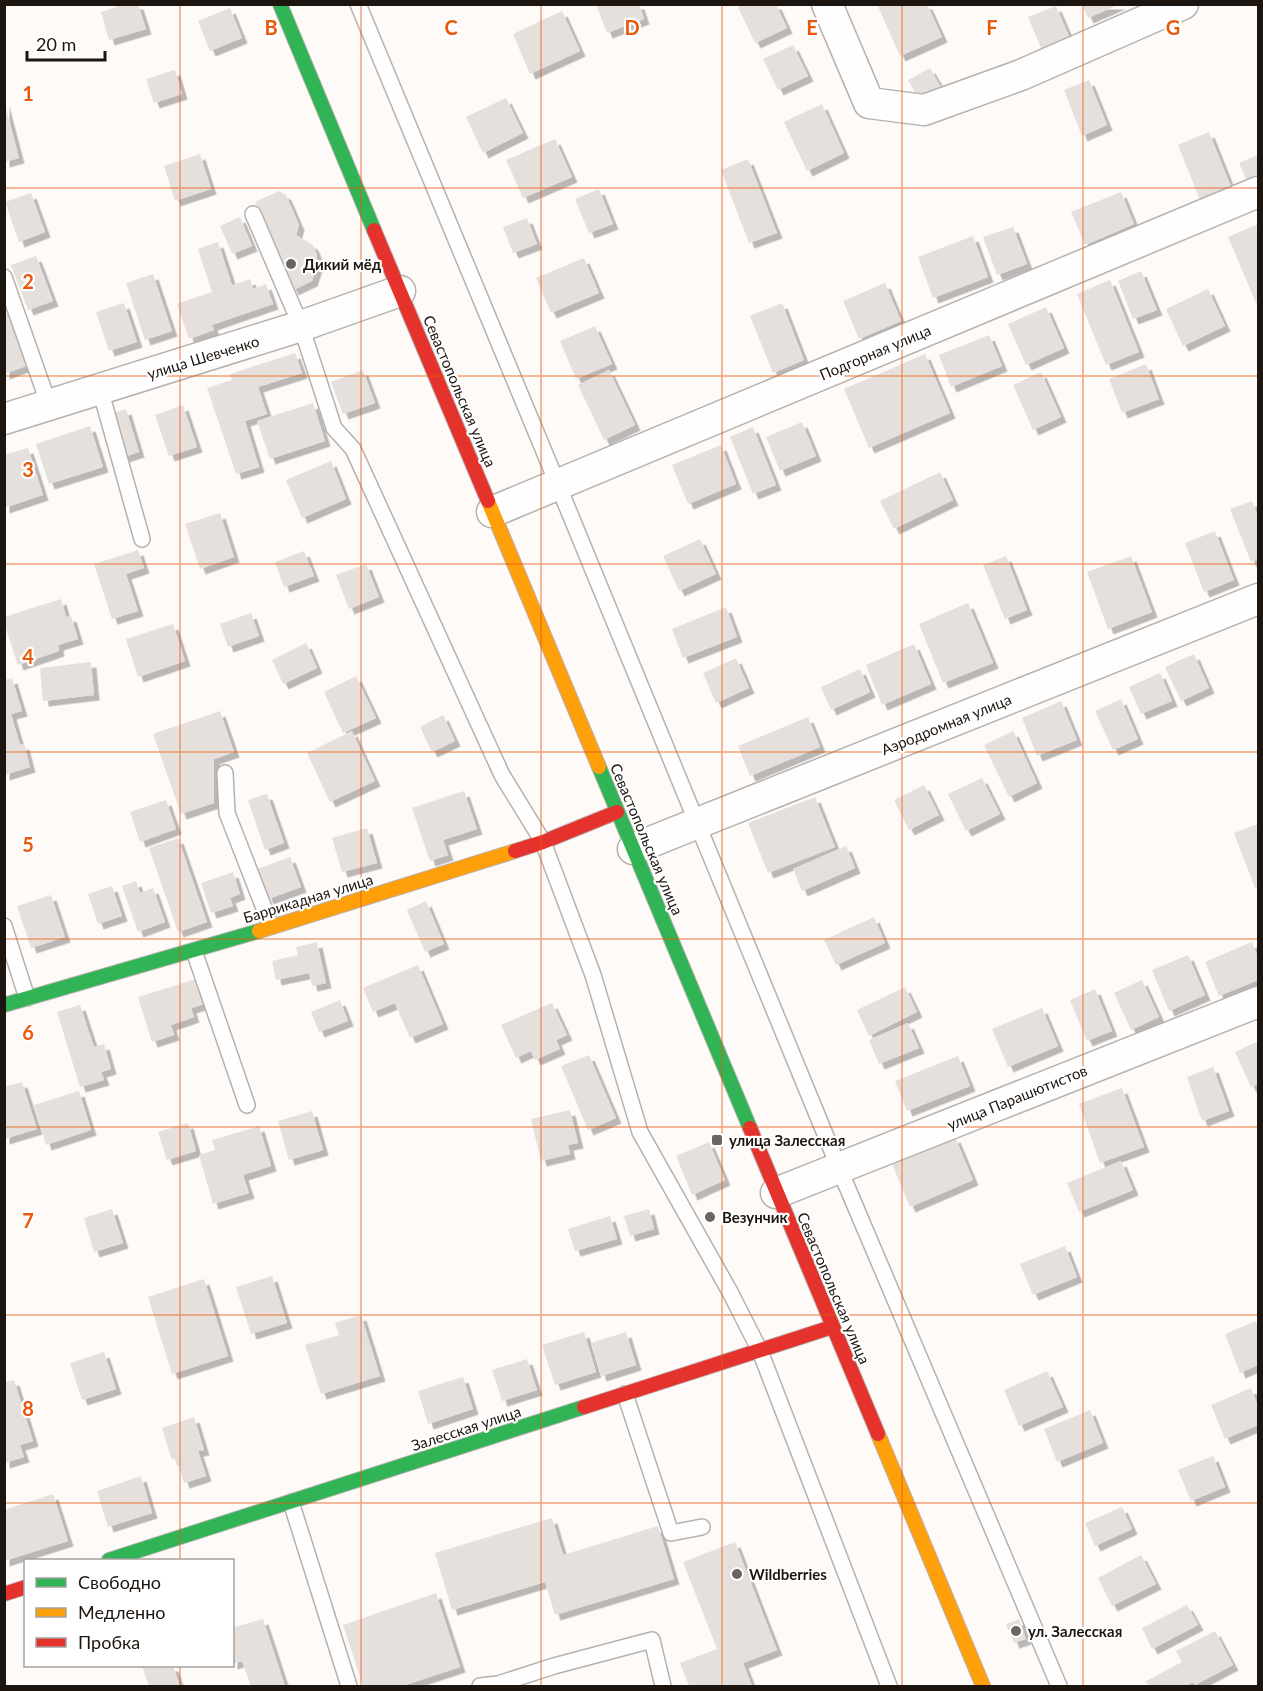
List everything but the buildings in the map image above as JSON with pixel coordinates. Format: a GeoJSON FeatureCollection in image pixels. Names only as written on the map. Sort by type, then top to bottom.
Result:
{"type":"FeatureCollection","features":[{"type":"Feature","properties":{"kind":"main road","name":"Севастопольская улица"},"geometry":{"type":"LineString","coordinates":[[280,4],[983,1686]]}},
{"type":"Feature","properties":{"kind":"main road","name":"Баррикадная улица"},"geometry":{"type":"LineString","coordinates":[[4,1005],[194,951],[543,842],[617,812]]}},
{"type":"Feature","properties":{"kind":"main road","name":"Залесская улица"},"geometry":{"type":"LineString","coordinates":[[112,1559],[832,1327]]}},
{"type":"Feature","properties":{"kind":"main road"},"geometry":{"type":"LineString","coordinates":[[4,1594],[24,1588]]}},
{"type":"Feature","properties":{"kind":"street"},"geometry":{"type":"LineString","coordinates":[[827,4],[869,103],[924,110],[1021,75],[1184,4]]}},
{"type":"Feature","properties":{"kind":"street","name":"Подгорная улица"},"geometry":{"type":"LineString","coordinates":[[492,512],[1258,192]]}},
{"type":"Feature","properties":{"kind":"street","name":"улица Шевченко"},"geometry":{"type":"LineString","coordinates":[[4,419],[301,326],[400,291]]}},
{"type":"Feature","properties":{"kind":"street","name":"Аэродромная улица"},"geometry":{"type":"LineString","coordinates":[[633,849],[1258,599]]}},
{"type":"Feature","properties":{"kind":"street","name":"улица Парашютистов"},"geometry":{"type":"LineString","coordinates":[[776,1193],[1258,1002]]}},
{"type":"Feature","properties":{"kind":"lane"},"geometry":{"type":"LineString","coordinates":[[358,4],[839,1168],[1059,1686]]}},
{"type":"Feature","properties":{"kind":"lane"},"geometry":{"type":"LineString","coordinates":[[254,214],[301,326],[334,428],[353,449],[502,775],[543,842],[593,975],[640,1132],[730,1292],[760,1351],[889,1686]]}},
{"type":"Feature","properties":{"kind":"lane"},"geometry":{"type":"LineString","coordinates":[[4,277],[49,405]]}},
{"type":"Feature","properties":{"kind":"lane"},"geometry":{"type":"LineString","coordinates":[[100,389],[142,539]]}},
{"type":"Feature","properties":{"kind":"lane"},"geometry":{"type":"LineString","coordinates":[[225,773],[227,813],[271,926]]}},
{"type":"Feature","properties":{"kind":"lane"},"geometry":{"type":"LineString","coordinates":[[4,926],[27,998]]}},
{"type":"Feature","properties":{"kind":"lane"},"geometry":{"type":"LineString","coordinates":[[194,951],[247,1105]]}},
{"type":"Feature","properties":{"kind":"lane"},"geometry":{"type":"LineString","coordinates":[[625,1394],[672,1533],[702,1527]]}},
{"type":"Feature","properties":{"kind":"lane"},"geometry":{"type":"LineString","coordinates":[[291,1502],[350,1686]]}},
{"type":"Feature","properties":{"kind":"lane"},"geometry":{"type":"LineString","coordinates":[[480,1686],[498,1684],[554,1666],[652,1640],[663,1686]]}},
{"type":"Feature","properties":{"kind":"traffic: fast"},"geometry":{"type":"LineString","coordinates":[[280,4],[374,230]]}},
{"type":"Feature","properties":{"kind":"traffic: fast"},"geometry":{"type":"LineString","coordinates":[[599,767],[750,1128]]}},
{"type":"Feature","properties":{"kind":"traffic: fast"},"geometry":{"type":"LineString","coordinates":[[4,1005],[259,931]]}},
{"type":"Feature","properties":{"kind":"traffic: fast"},"geometry":{"type":"LineString","coordinates":[[112,1559],[584,1407]]}},
{"type":"Feature","properties":{"kind":"traffic: slow"},"geometry":{"type":"LineString","coordinates":[[488,501],[599,767]]}},
{"type":"Feature","properties":{"kind":"traffic: slow"},"geometry":{"type":"LineString","coordinates":[[259,931],[515,851]]}},
{"type":"Feature","properties":{"kind":"traffic: slow"},"geometry":{"type":"LineString","coordinates":[[878,1434],[983,1686]]}},
{"type":"Feature","properties":{"kind":"traffic: jam"},"geometry":{"type":"LineString","coordinates":[[374,230],[488,501]]}},
{"type":"Feature","properties":{"kind":"traffic: jam"},"geometry":{"type":"LineString","coordinates":[[515,851],[617,812]]}},
{"type":"Feature","properties":{"kind":"traffic: jam"},"geometry":{"type":"LineString","coordinates":[[750,1128],[878,1434]]}},
{"type":"Feature","properties":{"kind":"traffic: jam"},"geometry":{"type":"LineString","coordinates":[[584,1407],[832,1327]]}},
{"type":"Feature","properties":{"kind":"traffic: jam"},"geometry":{"type":"LineString","coordinates":[[4,1594],[24,1588]]}},
{"type":"Feature","properties":{"kind":"place","name":"Дикий мёд"},"geometry":{"type":"Point","coordinates":[291,264]}},
{"type":"Feature","properties":{"kind":"place","name":"улица Залесская"},"geometry":{"type":"Point","coordinates":[717,1140]}},
{"type":"Feature","properties":{"kind":"place","name":"Везунчик"},"geometry":{"type":"Point","coordinates":[710,1217]}},
{"type":"Feature","properties":{"kind":"place","name":"Wildberries"},"geometry":{"type":"Point","coordinates":[737,1574]}},
{"type":"Feature","properties":{"kind":"place","name":"ул. Залесская"},"geometry":{"type":"Point","coordinates":[1016,1631]}}]}
